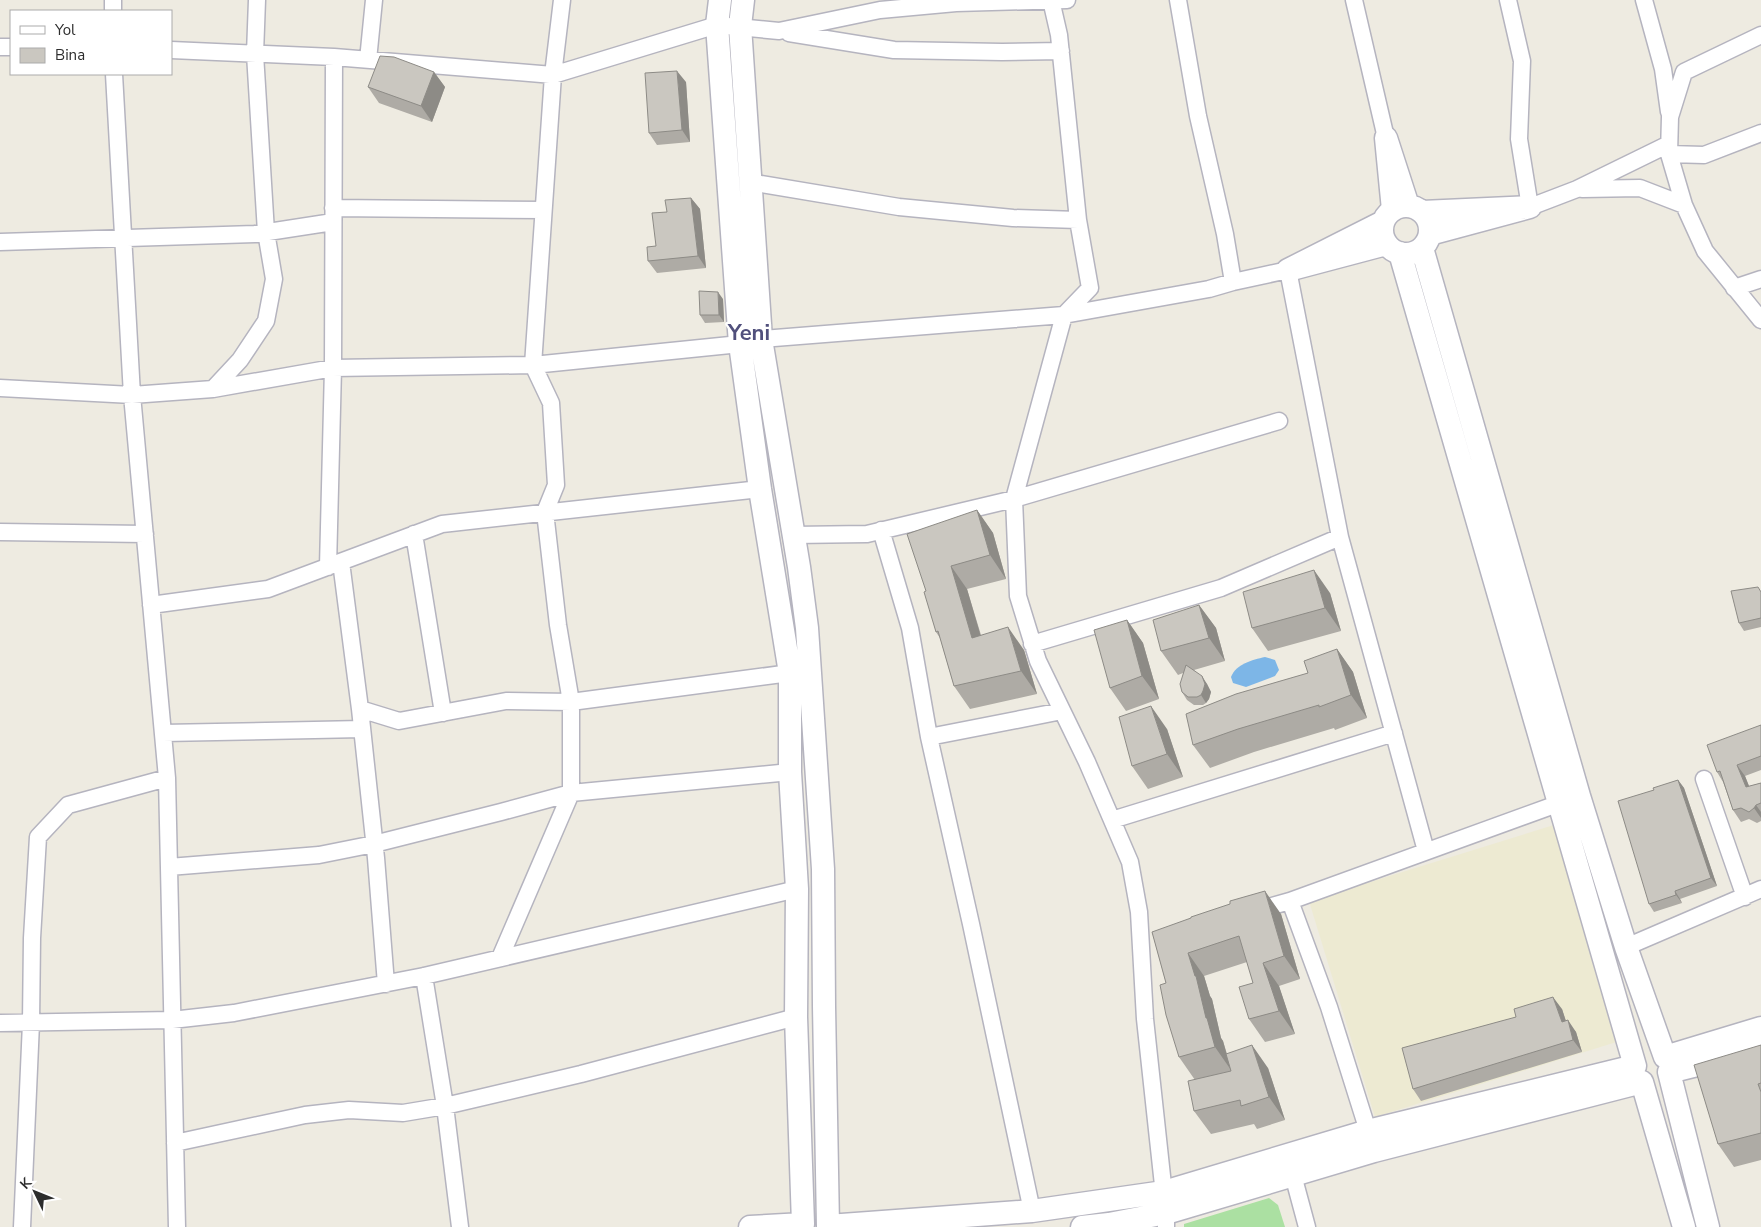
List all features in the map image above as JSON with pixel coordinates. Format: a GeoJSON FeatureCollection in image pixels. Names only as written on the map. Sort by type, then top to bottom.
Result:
{"type":"FeatureCollection","features":[{"type":"Feature","properties":{"kind":"main road"},"geometry":{"type":"LineString","coordinates":[[720,0],[717,25],[750,341],[760,488],[790,673],[790,772],[797,889],[796,1017],[802,1225]]}},
{"type":"Feature","properties":{"kind":"main road"},"geometry":{"type":"LineString","coordinates":[[743,0],[740,26],[749,182],[750,341],[793,535],[807,628],[823,869],[829,1226]]}},
{"type":"Feature","properties":{"kind":"main road"},"geometry":{"type":"LineString","coordinates":[[1386,138],[1401,212]]}},
{"type":"Feature","properties":{"kind":"main road"},"geometry":{"type":"LineString","coordinates":[[1288,270],[1401,212],[1530,207]]}},
{"type":"Feature","properties":{"kind":"main road"},"geometry":{"type":"LineString","coordinates":[[1288,270],[1393,249],[1408,254],[1415,252],[1426,241],[1530,207]]}},
{"type":"Feature","properties":{"kind":"main road"},"geometry":{"type":"LineString","coordinates":[[1401,212],[1427,218],[1430,226],[1426,241],[1579,796],[1626,947],[1667,1065],[1708,1227]]}},
{"type":"Feature","properties":{"kind":"main road"},"geometry":{"type":"LineString","coordinates":[[1401,212],[1382,230],[1383,237],[1393,249],[1560,803],[1684,1227]]}},
{"type":"Feature","properties":{"kind":"main road"},"geometry":{"type":"LineString","coordinates":[[1667,1065],[1761,1028]]}},
{"type":"Feature","properties":{"kind":"main road"},"geometry":{"type":"LineString","coordinates":[[1667,1065],[1761,1049]]}},
{"type":"Feature","properties":{"kind":"main road"},"geometry":{"type":"LineString","coordinates":[[1639,1074],[1653,1085],[1658,1084],[1663,1081],[1667,1065]]}},
{"type":"Feature","properties":{"kind":"main road"},"geometry":{"type":"LineString","coordinates":[[750,1227],[802,1225],[813,1220],[824,1222],[829,1226],[1032,1211],[1165,1211],[1368,1131],[1639,1074]]}},
{"type":"Feature","properties":{"kind":"main road"},"geometry":{"type":"LineString","coordinates":[[1082,1227],[1109,1225],[1165,1211],[1639,1074]]}},
{"type":"Feature","properties":{"kind":"street"},"geometry":{"type":"LineString","coordinates":[[213,389],[240,360],[266,321],[274,279],[266,232],[255,54],[256,0]]}},
{"type":"Feature","properties":{"kind":"street"},"geometry":{"type":"LineString","coordinates":[[368,60],[374,0]]}},
{"type":"Feature","properties":{"kind":"street"},"geometry":{"type":"LineString","coordinates":[[500,958],[570,793],[571,702],[558,625],[545,512],[556,485],[551,403],[533,365],[553,75],[562,0]]}},
{"type":"Feature","properties":{"kind":"street"},"geometry":{"type":"LineString","coordinates":[[780,31],[881,5],[1057,0],[1078,220],[1090,288],[1064,315],[1014,499],[1018,596],[1038,661],[1130,862],[1140,912],[1145,1019],[1165,1211]]}},
{"type":"Feature","properties":{"kind":"street"},"geometry":{"type":"LineString","coordinates":[[1178,0],[1198,116],[1225,234],[1233,282]]}},
{"type":"Feature","properties":{"kind":"street"},"geometry":{"type":"LineString","coordinates":[[1354,0],[1386,138]]}},
{"type":"Feature","properties":{"kind":"street"},"geometry":{"type":"LineString","coordinates":[[1508,0],[1522,61],[1519,139],[1530,207],[1669,149],[1704,155],[1761,133]]}},
{"type":"Feature","properties":{"kind":"street"},"geometry":{"type":"LineString","coordinates":[[1644,0],[1663,69],[1670,117],[1669,149],[1684,205],[1705,251],[1761,320]]}},
{"type":"Feature","properties":{"kind":"street"},"geometry":{"type":"LineString","coordinates":[[172,50],[334,57],[553,75],[717,25],[780,31],[894,50],[1002,52],[1061,50]]}},
{"type":"Feature","properties":{"kind":"street"},"geometry":{"type":"LineString","coordinates":[[1670,117],[1684,72],[1761,36]]}},
{"type":"Feature","properties":{"kind":"street"},"geometry":{"type":"LineString","coordinates":[[334,57],[333,368],[335,564],[360,709],[386,984]]}},
{"type":"Feature","properties":{"kind":"street"},"geometry":{"type":"LineString","coordinates":[[114,75],[132,395],[167,778],[177,1227]]}},
{"type":"Feature","properties":{"kind":"street"},"geometry":{"type":"LineString","coordinates":[[749,182],[899,207],[1012,218],[1078,220]]}},
{"type":"Feature","properties":{"kind":"street"},"geometry":{"type":"LineString","coordinates":[[1577,189],[1640,188],[1684,205]]}},
{"type":"Feature","properties":{"kind":"street"},"geometry":{"type":"LineString","coordinates":[[0,242],[266,232],[333,215],[544,210]]}},
{"type":"Feature","properties":{"kind":"street"},"geometry":{"type":"LineString","coordinates":[[0,388],[132,395],[213,389],[333,368],[533,365],[750,341],[1064,315],[1209,289],[1288,270],[1340,537],[1426,851]]}},
{"type":"Feature","properties":{"kind":"street"},"geometry":{"type":"LineString","coordinates":[[1734,288],[1761,279]]}},
{"type":"Feature","properties":{"kind":"street"},"geometry":{"type":"LineString","coordinates":[[793,535],[867,534],[1014,499],[1279,421]]}},
{"type":"Feature","properties":{"kind":"street"},"geometry":{"type":"LineString","coordinates":[[151,605],[268,589],[442,524],[760,488]]}},
{"type":"Feature","properties":{"kind":"street"},"geometry":{"type":"LineString","coordinates":[[881,530],[910,628],[929,737],[1032,1211]]}},
{"type":"Feature","properties":{"kind":"street"},"geometry":{"type":"LineString","coordinates":[[0,532],[145,534]]}},
{"type":"Feature","properties":{"kind":"street"},"geometry":{"type":"LineString","coordinates":[[414,534],[443,713]]}},
{"type":"Feature","properties":{"kind":"street"},"geometry":{"type":"LineString","coordinates":[[1032,644],[1221,588],[1340,537]]}},
{"type":"Feature","properties":{"kind":"street"},"geometry":{"type":"LineString","coordinates":[[360,709],[399,721],[506,701],[571,702],[790,673]]}},
{"type":"Feature","properties":{"kind":"street"},"geometry":{"type":"LineString","coordinates":[[929,737],[1062,711]]}},
{"type":"Feature","properties":{"kind":"street"},"geometry":{"type":"LineString","coordinates":[[163,733],[362,729]]}},
{"type":"Feature","properties":{"kind":"street"},"geometry":{"type":"LineString","coordinates":[[1112,820],[1394,733]]}},
{"type":"Feature","properties":{"kind":"street"},"geometry":{"type":"LineString","coordinates":[[169,867],[319,855],[374,844],[570,793],[790,772]]}},
{"type":"Feature","properties":{"kind":"street"},"geometry":{"type":"LineString","coordinates":[[22,1227],[31,1023],[32,938],[38,838],[68,805],[167,778]]}},
{"type":"Feature","properties":{"kind":"street"},"geometry":{"type":"LineString","coordinates":[[1704,780],[1744,897]]}},
{"type":"Feature","properties":{"kind":"street"},"geometry":{"type":"LineString","coordinates":[[1244,914],[1290,901],[1560,803]]}},
{"type":"Feature","properties":{"kind":"street"},"geometry":{"type":"LineString","coordinates":[[0,1023],[172,1020],[234,1014],[424,976],[797,889]]}},
{"type":"Feature","properties":{"kind":"street"},"geometry":{"type":"LineString","coordinates":[[1626,947],[1761,889]]}},
{"type":"Feature","properties":{"kind":"street"},"geometry":{"type":"LineString","coordinates":[[1290,901],[1329,1007],[1368,1131]]}},
{"type":"Feature","properties":{"kind":"street"},"geometry":{"type":"LineString","coordinates":[[1141,944],[1160,938]]}},
{"type":"Feature","properties":{"kind":"street"},"geometry":{"type":"LineString","coordinates":[[424,976],[445,1106],[460,1227]]}},
{"type":"Feature","properties":{"kind":"street"},"geometry":{"type":"LineString","coordinates":[[175,1143],[305,1115],[349,1110],[403,1113],[445,1106],[581,1074],[796,1017]]}},
{"type":"Feature","properties":{"kind":"street"},"geometry":{"type":"LineString","coordinates":[[1293,1175],[1307,1227]]}},
{"type":"Feature","properties":{"kind":"shaded area"},"geometry":{"type":"Polygon","coordinates":[[[1557,824],[1623,1040],[1375,1117],[1309,901],[1557,824]]]}},
{"type":"Feature","properties":{"kind":"green space"},"geometry":{"type":"Polygon","coordinates":[[[1269,1198],[1278,1205],[1285,1227],[1184,1227],[1184,1224],[1269,1198]]]}},
{"type":"Feature","properties":{"kind":"water"},"geometry":{"type":"Polygon","coordinates":[[[1265,657],[1275,660],[1279,670],[1275,676],[1246,687],[1233,683],[1231,677],[1237,669],[1250,661],[1265,657]]]}},
{"type":"Feature","properties":{"kind":"building"},"geometry":{"type":"Polygon","coordinates":[[[380,56],[394,57],[434,72],[421,106],[368,87],[380,56]]]}},
{"type":"Feature","properties":{"kind":"building"},"geometry":{"type":"Polygon","coordinates":[[[677,71],[682,130],[649,133],[645,73],[677,71]]]}},
{"type":"Feature","properties":{"kind":"building"},"geometry":{"type":"Polygon","coordinates":[[[691,198],[698,256],[648,261],[647,247],[656,246],[652,213],[667,212],[665,200],[691,198]]]}},
{"type":"Feature","properties":{"kind":"building"},"geometry":{"type":"Polygon","coordinates":[[[699,291],[718,292],[719,315],[700,315],[699,291]]]}},
{"type":"Feature","properties":{"kind":"building"},"geometry":{"type":"Polygon","coordinates":[[[977,510],[990,555],[951,566],[972,638],[1008,627],[1021,671],[954,686],[907,534],[977,510]]]}},
{"type":"Feature","properties":{"kind":"building"},"geometry":{"type":"Polygon","coordinates":[[[1314,570],[1325,608],[1252,628],[1243,592],[1314,570]]]}},
{"type":"Feature","properties":{"kind":"building"},"geometry":{"type":"Polygon","coordinates":[[[1758,587],[1761,592],[1761,618],[1739,623],[1731,591],[1758,587]]]}},
{"type":"Feature","properties":{"kind":"building"},"geometry":{"type":"Polygon","coordinates":[[[1199,605],[1209,638],[1161,651],[1153,620],[1199,605]]]}},
{"type":"Feature","properties":{"kind":"building"},"geometry":{"type":"Polygon","coordinates":[[[1127,620],[1142,676],[1110,688],[1094,630],[1127,620]]]}},
{"type":"Feature","properties":{"kind":"building"},"geometry":{"type":"Polygon","coordinates":[[[1337,649],[1351,695],[1319,707],[1319,705],[1238,729],[1193,745],[1186,714],[1236,694],[1308,673],[1304,661],[1337,649]]]}},
{"type":"Feature","properties":{"kind":"building"},"geometry":{"type":"Polygon","coordinates":[[[1186,665],[1202,676],[1205,684],[1201,695],[1197,697],[1188,697],[1182,692],[1180,684],[1186,665]]]}},
{"type":"Feature","properties":{"kind":"building"},"geometry":{"type":"Polygon","coordinates":[[[1151,706],[1167,754],[1132,766],[1119,717],[1151,706]]]}},
{"type":"Feature","properties":{"kind":"building"},"geometry":{"type":"Polygon","coordinates":[[[1761,725],[1761,756],[1737,765],[1746,787],[1761,783],[1761,803],[1749,812],[1741,808],[1733,810],[1720,771],[1717,772],[1707,745],[1761,725]]]}},
{"type":"Feature","properties":{"kind":"building"},"geometry":{"type":"Polygon","coordinates":[[[1678,780],[1711,878],[1675,891],[1676,895],[1649,904],[1618,801],[1654,790],[1653,788],[1678,780]]]}},
{"type":"Feature","properties":{"kind":"building"},"geometry":{"type":"Polygon","coordinates":[[[1265,891],[1284,956],[1263,963],[1279,1011],[1249,1019],[1239,987],[1253,983],[1239,936],[1188,953],[1215,1047],[1179,1057],[1166,1015],[1160,985],[1166,983],[1152,932],[1230,904],[1230,901],[1265,891]]]}},
{"type":"Feature","properties":{"kind":"building"},"geometry":{"type":"Polygon","coordinates":[[[1553,997],[1562,1022],[1568,1020],[1573,1040],[1413,1089],[1402,1048],[1516,1017],[1514,1009],[1553,997]]]}},
{"type":"Feature","properties":{"kind":"building"},"geometry":{"type":"Polygon","coordinates":[[[1252,1045],[1269,1097],[1241,1106],[1240,1100],[1194,1111],[1188,1081],[1231,1071],[1226,1054],[1252,1045]]]}},
{"type":"Feature","properties":{"kind":"building"},"geometry":{"type":"Polygon","coordinates":[[[1761,1045],[1761,1083],[1758,1084],[1761,1092],[1761,1133],[1718,1144],[1694,1065],[1761,1045]]]}},
{"type":"Feature","properties":{"kind":"district","name":"Yeni"},"geometry":{"type":"Point","coordinates":[749,332]}}]}
